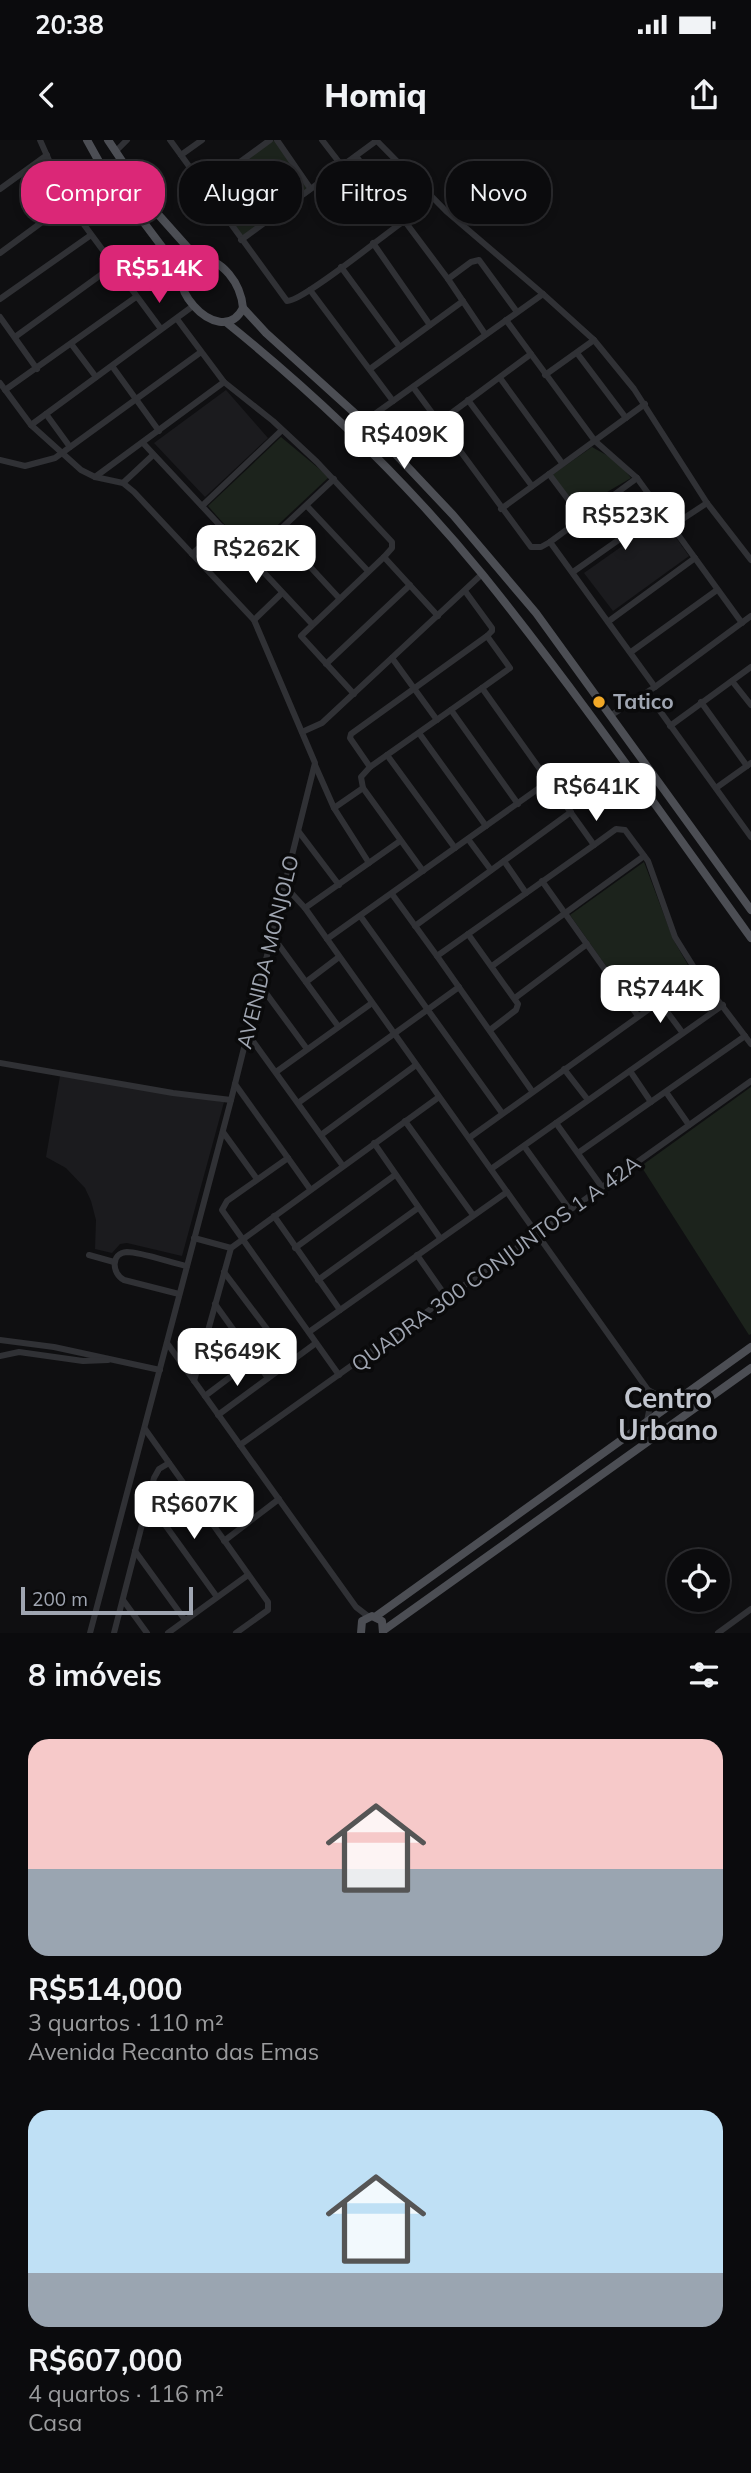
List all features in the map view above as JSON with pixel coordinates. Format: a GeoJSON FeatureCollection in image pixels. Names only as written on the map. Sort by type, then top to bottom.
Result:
{"type":"FeatureCollection","features":[{"type":"Feature","properties":{"kind":"main road"},"geometry":{"type":"LineString","coordinates":[[87,140],[102,167],[181,272],[183,288],[193,306],[208,317],[227,323],[276,362],[410,492],[482,574],[540,648],[751,938]]}},
{"type":"Feature","properties":{"kind":"main road"},"geometry":{"type":"LineString","coordinates":[[113,146],[156,212],[197,258]]}},
{"type":"Feature","properties":{"kind":"main road"},"geometry":{"type":"LineString","coordinates":[[181,272],[187,262],[197,258],[214,262],[228,272],[239,288],[243,308],[261,328],[362,418],[453,515],[541,620],[751,910]]}},
{"type":"Feature","properties":{"kind":"main road"},"geometry":{"type":"LineString","coordinates":[[227,323],[238,317],[243,308]]}},
{"type":"Feature","properties":{"kind":"main road"},"geometry":{"type":"LineString","coordinates":[[276,362],[281,355],[289,352]]}},
{"type":"Feature","properties":{"kind":"main road"},"geometry":{"type":"LineString","coordinates":[[383,465],[394,460],[394,452]]}},
{"type":"Feature","properties":{"kind":"main road"},"geometry":{"type":"LineString","coordinates":[[410,492],[416,486],[424,485]]}},
{"type":"Feature","properties":{"kind":"main road"},"geometry":{"type":"LineString","coordinates":[[540,648],[551,652],[556,647],[556,640]]}},
{"type":"Feature","properties":{"kind":"main road"},"geometry":{"type":"LineString","coordinates":[[555,670],[555,661],[565,657],[569,659]]}},
{"type":"Feature","properties":{"kind":"main road"},"geometry":{"type":"LineString","coordinates":[[351,1633],[751,1347]]}},
{"type":"Feature","properties":{"kind":"main road"},"geometry":{"type":"LineString","coordinates":[[372,1617],[382,1621],[384,1632],[751,1368]]}},
{"type":"Feature","properties":{"kind":"main road"},"geometry":{"type":"LineString","coordinates":[[677,1400],[685,1403],[688,1412]]}},
{"type":"Feature","properties":{"kind":"main road"},"geometry":{"type":"LineString","coordinates":[[647,1421],[648,1430],[656,1435]]}},
{"type":"Feature","properties":{"kind":"street"},"geometry":{"type":"LineString","coordinates":[[40,140],[50,161]]}},
{"type":"Feature","properties":{"kind":"street"},"geometry":{"type":"LineString","coordinates":[[113,146],[127,140]]}},
{"type":"Feature","properties":{"kind":"street"},"geometry":{"type":"LineString","coordinates":[[170,140],[185,161]]}},
{"type":"Feature","properties":{"kind":"street"},"geometry":{"type":"LineString","coordinates":[[181,155],[202,140]]}},
{"type":"Feature","properties":{"kind":"street"},"geometry":{"type":"LineString","coordinates":[[242,161],[270,140]]}},
{"type":"Feature","properties":{"kind":"street"},"geometry":{"type":"LineString","coordinates":[[277,140],[310,188]]}},
{"type":"Feature","properties":{"kind":"street"},"geometry":{"type":"LineString","coordinates":[[322,140],[338,161]]}},
{"type":"Feature","properties":{"kind":"street"},"geometry":{"type":"LineString","coordinates":[[349,161],[376,140],[446,212],[594,340],[645,404],[707,503],[751,560]]}},
{"type":"Feature","properties":{"kind":"street"},"geometry":{"type":"LineString","coordinates":[[0,189],[47,155]]}},
{"type":"Feature","properties":{"kind":"street"},"geometry":{"type":"LineString","coordinates":[[356,156],[360,161]]}},
{"type":"Feature","properties":{"kind":"street"},"geometry":{"type":"LineString","coordinates":[[241,240],[316,184]]}},
{"type":"Feature","properties":{"kind":"street"},"geometry":{"type":"LineString","coordinates":[[1,250],[38,224]]}},
{"type":"Feature","properties":{"kind":"street"},"geometry":{"type":"LineString","coordinates":[[84,224],[161,329]]}},
{"type":"Feature","properties":{"kind":"street"},"geometry":{"type":"LineString","coordinates":[[229,224],[287,301],[292,302],[400,224]]}},
{"type":"Feature","properties":{"kind":"street"},"geometry":{"type":"LineString","coordinates":[[406,224],[485,334]]}},
{"type":"Feature","properties":{"kind":"street"},"geometry":{"type":"LineString","coordinates":[[0,299],[91,234]]}},
{"type":"Feature","properties":{"kind":"street"},"geometry":{"type":"LineString","coordinates":[[373,243],[430,325]]}},
{"type":"Feature","properties":{"kind":"street"},"geometry":{"type":"LineString","coordinates":[[448,279],[471,262],[479,260],[517,312]]}},
{"type":"Feature","properties":{"kind":"street"},"geometry":{"type":"LineString","coordinates":[[15,337],[113,266]]}},
{"type":"Feature","properties":{"kind":"street"},"geometry":{"type":"LineString","coordinates":[[341,267],[399,346]]}},
{"type":"Feature","properties":{"kind":"street"},"geometry":{"type":"LineString","coordinates":[[310,290],[393,401]]}},
{"type":"Feature","properties":{"kind":"street"},"geometry":{"type":"LineString","coordinates":[[362,418],[372,416],[543,294]]}},
{"type":"Feature","properties":{"kind":"street"},"geometry":{"type":"LineString","coordinates":[[5,390],[136,297]]}},
{"type":"Feature","properties":{"kind":"street"},"geometry":{"type":"LineString","coordinates":[[370,369],[463,302]]}},
{"type":"Feature","properties":{"kind":"street"},"geometry":{"type":"LineString","coordinates":[[31,425],[193,306]]}},
{"type":"Feature","properties":{"kind":"street"},"geometry":{"type":"LineString","coordinates":[[0,317],[37,369]]}},
{"type":"Feature","properties":{"kind":"street"},"geometry":{"type":"LineString","coordinates":[[177,319],[224,382],[282,430],[334,479],[392,542],[392,548],[384,557],[301,637],[354,694]]}},
{"type":"Feature","properties":{"kind":"street"},"geometry":{"type":"LineString","coordinates":[[506,320],[595,441],[638,478],[742,623]]}},
{"type":"Feature","properties":{"kind":"street"},"geometry":{"type":"LineString","coordinates":[[545,374],[594,340]]}},
{"type":"Feature","properties":{"kind":"street"},"geometry":{"type":"LineString","coordinates":[[72,345],[96,377]]}},
{"type":"Feature","properties":{"kind":"street"},"geometry":{"type":"LineString","coordinates":[[0,460],[25,466],[52,460],[201,352]]}},
{"type":"Feature","properties":{"kind":"street"},"geometry":{"type":"LineString","coordinates":[[577,353],[625,418]]}},
{"type":"Feature","properties":{"kind":"street"},"geometry":{"type":"LineString","coordinates":[[438,423],[531,354]]}},
{"type":"Feature","properties":{"kind":"street"},"geometry":{"type":"LineString","coordinates":[[113,366],[159,431]]}},
{"type":"Feature","properties":{"kind":"street"},"geometry":{"type":"LineString","coordinates":[[500,378],[562,463]]}},
{"type":"Feature","properties":{"kind":"street"},"geometry":{"type":"LineString","coordinates":[[95,477],[224,382]]}},
{"type":"Feature","properties":{"kind":"street"},"geometry":{"type":"LineString","coordinates":[[0,383],[31,425],[81,470],[95,477],[122,483],[134,492],[254,620],[323,787],[369,863]]}},
{"type":"Feature","properties":{"kind":"street"},"geometry":{"type":"LineString","coordinates":[[413,387],[531,547],[541,547],[550,542],[638,478]]}},
{"type":"Feature","properties":{"kind":"street"},"geometry":{"type":"LineString","coordinates":[[468,400],[532,486]]}},
{"type":"Feature","properties":{"kind":"street"},"geometry":{"type":"LineString","coordinates":[[501,509],[645,404]]}},
{"type":"Feature","properties":{"kind":"street"},"geometry":{"type":"LineString","coordinates":[[46,414],[70,447]]}},
{"type":"Feature","properties":{"kind":"street"},"geometry":{"type":"LineString","coordinates":[[369,426],[372,416]]}},
{"type":"Feature","properties":{"kind":"street"},"geometry":{"type":"LineString","coordinates":[[202,506],[282,430]]}},
{"type":"Feature","properties":{"kind":"street"},"geometry":{"type":"LineString","coordinates":[[143,443],[312,624]]}},
{"type":"Feature","properties":{"kind":"street"},"geometry":{"type":"LineString","coordinates":[[122,483],[152,455]]}},
{"type":"Feature","properties":{"kind":"street"},"geometry":{"type":"LineString","coordinates":[[549,474],[582,518]]}},
{"type":"Feature","properties":{"kind":"street"},"geometry":{"type":"LineString","coordinates":[[250,558],[334,479]]}},
{"type":"Feature","properties":{"kind":"street"},"geometry":{"type":"LineString","coordinates":[[672,526],[707,503]]}},
{"type":"Feature","properties":{"kind":"street"},"geometry":{"type":"LineString","coordinates":[[307,506],[368,571]]}},
{"type":"Feature","properties":{"kind":"street"},"geometry":{"type":"LineString","coordinates":[[573,572],[661,510]]}},
{"type":"Feature","properties":{"kind":"street"},"geometry":{"type":"LineString","coordinates":[[192,554],[222,527]]}},
{"type":"Feature","properties":{"kind":"street"},"geometry":{"type":"LineString","coordinates":[[278,533],[339,598]]}},
{"type":"Feature","properties":{"kind":"street"},"geometry":{"type":"LineString","coordinates":[[550,542],[610,621],[655,687]]}},
{"type":"Feature","properties":{"kind":"street"},"geometry":{"type":"LineString","coordinates":[[384,557],[438,616]]}},
{"type":"Feature","properties":{"kind":"street"},"geometry":{"type":"LineString","coordinates":[[610,621],[695,558]]}},
{"type":"Feature","properties":{"kind":"street"},"geometry":{"type":"LineString","coordinates":[[302,732],[322,723],[482,574]]}},
{"type":"Feature","properties":{"kind":"street"},"geometry":{"type":"LineString","coordinates":[[326,664],[411,585]]}},
{"type":"Feature","properties":{"kind":"street"},"geometry":{"type":"LineString","coordinates":[[631,652],[717,590]]}},
{"type":"Feature","properties":{"kind":"street"},"geometry":{"type":"LineString","coordinates":[[370,767],[350,735],[492,632],[492,628],[464,591]]}},
{"type":"Feature","properties":{"kind":"street"},"geometry":{"type":"LineString","coordinates":[[254,620],[282,593]]}},
{"type":"Feature","properties":{"kind":"street"},"geometry":{"type":"LineString","coordinates":[[610,716],[655,687],[751,616]]}},
{"type":"Feature","properties":{"kind":"street"},"geometry":{"type":"LineString","coordinates":[[423,871],[363,789],[360,778],[370,767],[510,668],[487,636]]}},
{"type":"Feature","properties":{"kind":"street"},"geometry":{"type":"LineString","coordinates":[[392,659],[437,720]]}},
{"type":"Feature","properties":{"kind":"street"},"geometry":{"type":"LineString","coordinates":[[670,726],[751,667]]}},
{"type":"Feature","properties":{"kind":"street"},"geometry":{"type":"LineString","coordinates":[[732,681],[751,705]]}},
{"type":"Feature","properties":{"kind":"street"},"geometry":{"type":"LineString","coordinates":[[482,688],[594,845]]}},
{"type":"Feature","properties":{"kind":"street"},"geometry":{"type":"LineString","coordinates":[[647,692],[751,837]]}},
{"type":"Feature","properties":{"kind":"street"},"geometry":{"type":"LineString","coordinates":[[701,702],[749,764],[716,788]]}},
{"type":"Feature","properties":{"kind":"street"},"geometry":{"type":"LineString","coordinates":[[451,710],[518,804]]}},
{"type":"Feature","properties":{"kind":"street"},"geometry":{"type":"LineString","coordinates":[[419,733],[486,826]]}},
{"type":"Feature","properties":{"kind":"street"},"geometry":{"type":"LineString","coordinates":[[387,755],[455,848]]}},
{"type":"Feature","properties":{"kind":"street","name":"AVENIDA MONJOLO"},"geometry":{"type":"LineString","coordinates":[[90,1633],[231,1100],[315,764]]}},
{"type":"Feature","properties":{"kind":"street"},"geometry":{"type":"LineString","coordinates":[[327,939],[550,781]]}},
{"type":"Feature","properties":{"kind":"street"},"geometry":{"type":"LineString","coordinates":[[310,787],[323,787]]}},
{"type":"Feature","properties":{"kind":"street"},"geometry":{"type":"LineString","coordinates":[[334,808],[363,789]]}},
{"type":"Feature","properties":{"kind":"street"},"geometry":{"type":"LineString","coordinates":[[415,926],[571,813]]}},
{"type":"Feature","properties":{"kind":"street"},"geometry":{"type":"LineString","coordinates":[[438,956],[616,829],[623,829],[644,856],[676,937],[698,974],[751,1044]]}},
{"type":"Feature","properties":{"kind":"street"},"geometry":{"type":"LineString","coordinates":[[299,832],[339,885]]}},
{"type":"Feature","properties":{"kind":"street"},"geometry":{"type":"LineString","coordinates":[[468,839],[491,870]]}},
{"type":"Feature","properties":{"kind":"street"},"geometry":{"type":"LineString","coordinates":[[305,908],[400,841]]}},
{"type":"Feature","properties":{"kind":"street"},"geometry":{"type":"LineString","coordinates":[[492,966],[644,856]]}},
{"type":"Feature","properties":{"kind":"street"},"geometry":{"type":"LineString","coordinates":[[505,861],[526,892]]}},
{"type":"Feature","properties":{"kind":"street"},"geometry":{"type":"LineString","coordinates":[[542,881],[638,1016]]}},
{"type":"Feature","properties":{"kind":"street"},"geometry":{"type":"LineString","coordinates":[[284,885],[305,908],[648,1390],[664,1399],[677,1400]]}},
{"type":"Feature","properties":{"kind":"street"},"geometry":{"type":"LineString","coordinates":[[392,894],[532,1091]]}},
{"type":"Feature","properties":{"kind":"street"},"geometry":{"type":"LineString","coordinates":[[360,917],[502,1113]]}},
{"type":"Feature","properties":{"kind":"street"},"geometry":{"type":"LineString","coordinates":[[468,934],[518,1007],[490,1030]]}},
{"type":"Feature","properties":{"kind":"street"},"geometry":{"type":"LineString","coordinates":[[273,937],[338,1026]]}},
{"type":"Feature","properties":{"kind":"street"},"geometry":{"type":"LineString","coordinates":[[514,998],[586,944]]}},
{"type":"Feature","properties":{"kind":"street"},"geometry":{"type":"LineString","coordinates":[[306,982],[339,957]]}},
{"type":"Feature","properties":{"kind":"street"},"geometry":{"type":"LineString","coordinates":[[469,1138],[698,974]]}},
{"type":"Feature","properties":{"kind":"street"},"geometry":{"type":"LineString","coordinates":[[260,985],[307,1049]]}},
{"type":"Feature","properties":{"kind":"street"},"geometry":{"type":"LineString","coordinates":[[298,1103],[459,987]]}},
{"type":"Feature","properties":{"kind":"street"},"geometry":{"type":"LineString","coordinates":[[659,1001],[682,1032]]}},
{"type":"Feature","properties":{"kind":"street"},"geometry":{"type":"LineString","coordinates":[[276,1072],[372,1003]]}},
{"type":"Feature","properties":{"kind":"street"},"geometry":{"type":"LineString","coordinates":[[491,1169],[723,1005]]}},
{"type":"Feature","properties":{"kind":"street"},"geometry":{"type":"LineString","coordinates":[[247,1033],[343,1166]]}},
{"type":"Feature","properties":{"kind":"street"},"geometry":{"type":"LineString","coordinates":[[578,1153],[745,1036]]}},
{"type":"Feature","properties":{"kind":"street"},"geometry":{"type":"LineString","coordinates":[[0,1063],[173,1093],[231,1100]]}},
{"type":"Feature","properties":{"kind":"street"},"geometry":{"type":"LineString","coordinates":[[321,1135],[416,1066]]}},
{"type":"Feature","properties":{"kind":"street"},"geometry":{"type":"LineString","coordinates":[[564,1069],[588,1100]]}},
{"type":"Feature","properties":{"kind":"street"},"geometry":{"type":"LineString","coordinates":[[630,1071],[651,1102]]}},
{"type":"Feature","properties":{"kind":"street","name":"QUADRA 300 CONJUNTOS 1 A 42A"},"geometry":{"type":"LineString","coordinates":[[240,1445],[751,1081]]}},
{"type":"Feature","properties":{"kind":"street"},"geometry":{"type":"LineString","coordinates":[[235,1084],[310,1189]]}},
{"type":"Feature","properties":{"kind":"street"},"geometry":{"type":"LineString","coordinates":[[666,1092],[689,1125]]}},
{"type":"Feature","properties":{"kind":"street"},"geometry":{"type":"LineString","coordinates":[[194,1381],[231,1248],[439,1097]]}},
{"type":"Feature","properties":{"kind":"street"},"geometry":{"type":"LineString","coordinates":[[405,1121],[473,1215]]}},
{"type":"Feature","properties":{"kind":"street"},"geometry":{"type":"LineString","coordinates":[[556,1123],[603,1187]]}},
{"type":"Feature","properties":{"kind":"street"},"geometry":{"type":"LineString","coordinates":[[222,1132],[257,1179]]}},
{"type":"Feature","properties":{"kind":"street"},"geometry":{"type":"LineString","coordinates":[[374,1143],[440,1238]]}},
{"type":"Feature","properties":{"kind":"street"},"geometry":{"type":"LineString","coordinates":[[524,1146],[570,1210]]}},
{"type":"Feature","properties":{"kind":"street"},"geometry":{"type":"LineString","coordinates":[[288,1158],[222,1206],[224,1213],[339,1375]]}},
{"type":"Feature","properties":{"kind":"street"},"geometry":{"type":"LineString","coordinates":[[295,1248],[395,1175]]}},
{"type":"Feature","properties":{"kind":"street"},"geometry":{"type":"LineString","coordinates":[[309,1332],[507,1192]]}},
{"type":"Feature","properties":{"kind":"street"},"geometry":{"type":"LineString","coordinates":[[318,1280],[418,1208]]}},
{"type":"Feature","properties":{"kind":"street"},"geometry":{"type":"LineString","coordinates":[[274,1216],[340,1310]]}},
{"type":"Feature","properties":{"kind":"street"},"geometry":{"type":"LineString","coordinates":[[194,1238],[231,1248]]}},
{"type":"Feature","properties":{"kind":"street"},"geometry":{"type":"LineString","coordinates":[[179,1294],[117,1277],[114,1262],[119,1255],[129,1252],[187,1266]]}},
{"type":"Feature","properties":{"kind":"street"},"geometry":{"type":"LineString","coordinates":[[89,1255],[114,1262]]}},
{"type":"Feature","properties":{"kind":"street"},"geometry":{"type":"LineString","coordinates":[[416,1255],[447,1298]]}},
{"type":"Feature","properties":{"kind":"street"},"geometry":{"type":"LineString","coordinates":[[224,1272],[290,1361]]}},
{"type":"Feature","properties":{"kind":"street"},"geometry":{"type":"LineString","coordinates":[[215,1304],[268,1378]]}},
{"type":"Feature","properties":{"kind":"street"},"geometry":{"type":"LineString","coordinates":[[0,1340],[160,1370]]}},
{"type":"Feature","properties":{"kind":"street"},"geometry":{"type":"LineString","coordinates":[[167,1343],[356,1607],[372,1617]]}},
{"type":"Feature","properties":{"kind":"street"},"geometry":{"type":"LineString","coordinates":[[218,1415],[316,1343]]}},
{"type":"Feature","properties":{"kind":"street"},"geometry":{"type":"LineString","coordinates":[[0,1356],[19,1352],[83,1361],[110,1360]]}},
{"type":"Feature","properties":{"kind":"street"},"geometry":{"type":"LineString","coordinates":[[205,1396],[254,1359]]}},
{"type":"Feature","properties":{"kind":"street"},"geometry":{"type":"LineString","coordinates":[[647,1421],[650,1406],[648,1390]]}},
{"type":"Feature","properties":{"kind":"street"},"geometry":{"type":"LineString","coordinates":[[145,1429],[268,1602],[268,1610],[246,1630],[236,1633]]}},
{"type":"Feature","properties":{"kind":"street"},"geometry":{"type":"LineString","coordinates":[[114,1633],[157,1472],[169,1463]]}},
{"type":"Feature","properties":{"kind":"street"},"geometry":{"type":"LineString","coordinates":[[224,1541],[279,1499]]}},
{"type":"Feature","properties":{"kind":"street"},"geometry":{"type":"LineString","coordinates":[[148,1501],[217,1597]]}},
{"type":"Feature","properties":{"kind":"street"},"geometry":{"type":"LineString","coordinates":[[135,1551],[185,1620]]}},
{"type":"Feature","properties":{"kind":"street"},"geometry":{"type":"LineString","coordinates":[[168,1633],[248,1575]]}},
{"type":"Feature","properties":{"kind":"street"},"geometry":{"type":"LineString","coordinates":[[122,1600],[147,1633]]}},
{"type":"Feature","properties":{"kind":"street"},"geometry":{"type":"LineString","coordinates":[[356,1607],[360,1628]]}},
{"type":"Feature","properties":{"kind":"street"},"geometry":{"type":"LineString","coordinates":[[718,1633],[750,1611]]}},
{"type":"Feature","properties":{"kind":"shaded area"},"geometry":{"type":"Polygon","coordinates":[[[274,140],[279,140],[294,161],[244,161],[274,140]]]}},
{"type":"Feature","properties":{"kind":"shaded area"},"geometry":{"type":"Polygon","coordinates":[[[302,173],[314,190],[302,199],[302,173]]]}},
{"type":"Feature","properties":{"kind":"shaded area"},"geometry":{"type":"Polygon","coordinates":[[[234,224],[266,224],[245,239],[234,224]]]}},
{"type":"Feature","properties":{"kind":"shaded area"},"geometry":{"type":"Polygon","coordinates":[[[226,390],[268,438],[205,497],[154,443],[226,390]]]}},
{"type":"Feature","properties":{"kind":"shaded area"},"geometry":{"type":"Polygon","coordinates":[[[281,437],[329,477],[249,552],[208,506],[281,437]]]}},
{"type":"Feature","properties":{"kind":"shaded area"},"geometry":{"type":"Polygon","coordinates":[[[592,447],[617,461],[631,478],[578,509],[552,475],[592,447]]]}},
{"type":"Feature","properties":{"kind":"shaded area"},"geometry":{"type":"Polygon","coordinates":[[[662,518],[689,556],[613,611],[584,573],[662,518]]]}},
{"type":"Feature","properties":{"kind":"shaded area"},"geometry":{"type":"Polygon","coordinates":[[[644,862],[673,939],[692,972],[638,1011],[570,915],[644,862]]]}},
{"type":"Feature","properties":{"kind":"shaded area"},"geometry":{"type":"Polygon","coordinates":[[[60,1076],[224,1102],[182,1256],[127,1243],[120,1244],[112,1253],[95,1249],[96,1220],[85,1188],[66,1168],[46,1157],[60,1076]]]}},
{"type":"Feature","properties":{"kind":"shaded area"},"geometry":{"type":"Polygon","coordinates":[[[751,1087],[751,1334],[749,1335],[641,1166],[751,1087]]]}},
{"type":"Feature","properties":{"kind":"place","name":"Tatico"},"geometry":{"type":"Point","coordinates":[599,702]}},
{"type":"Feature","properties":{"kind":"district","name":"Centro Urbano"},"geometry":{"type":"Point","coordinates":[668,1414]}}]}
